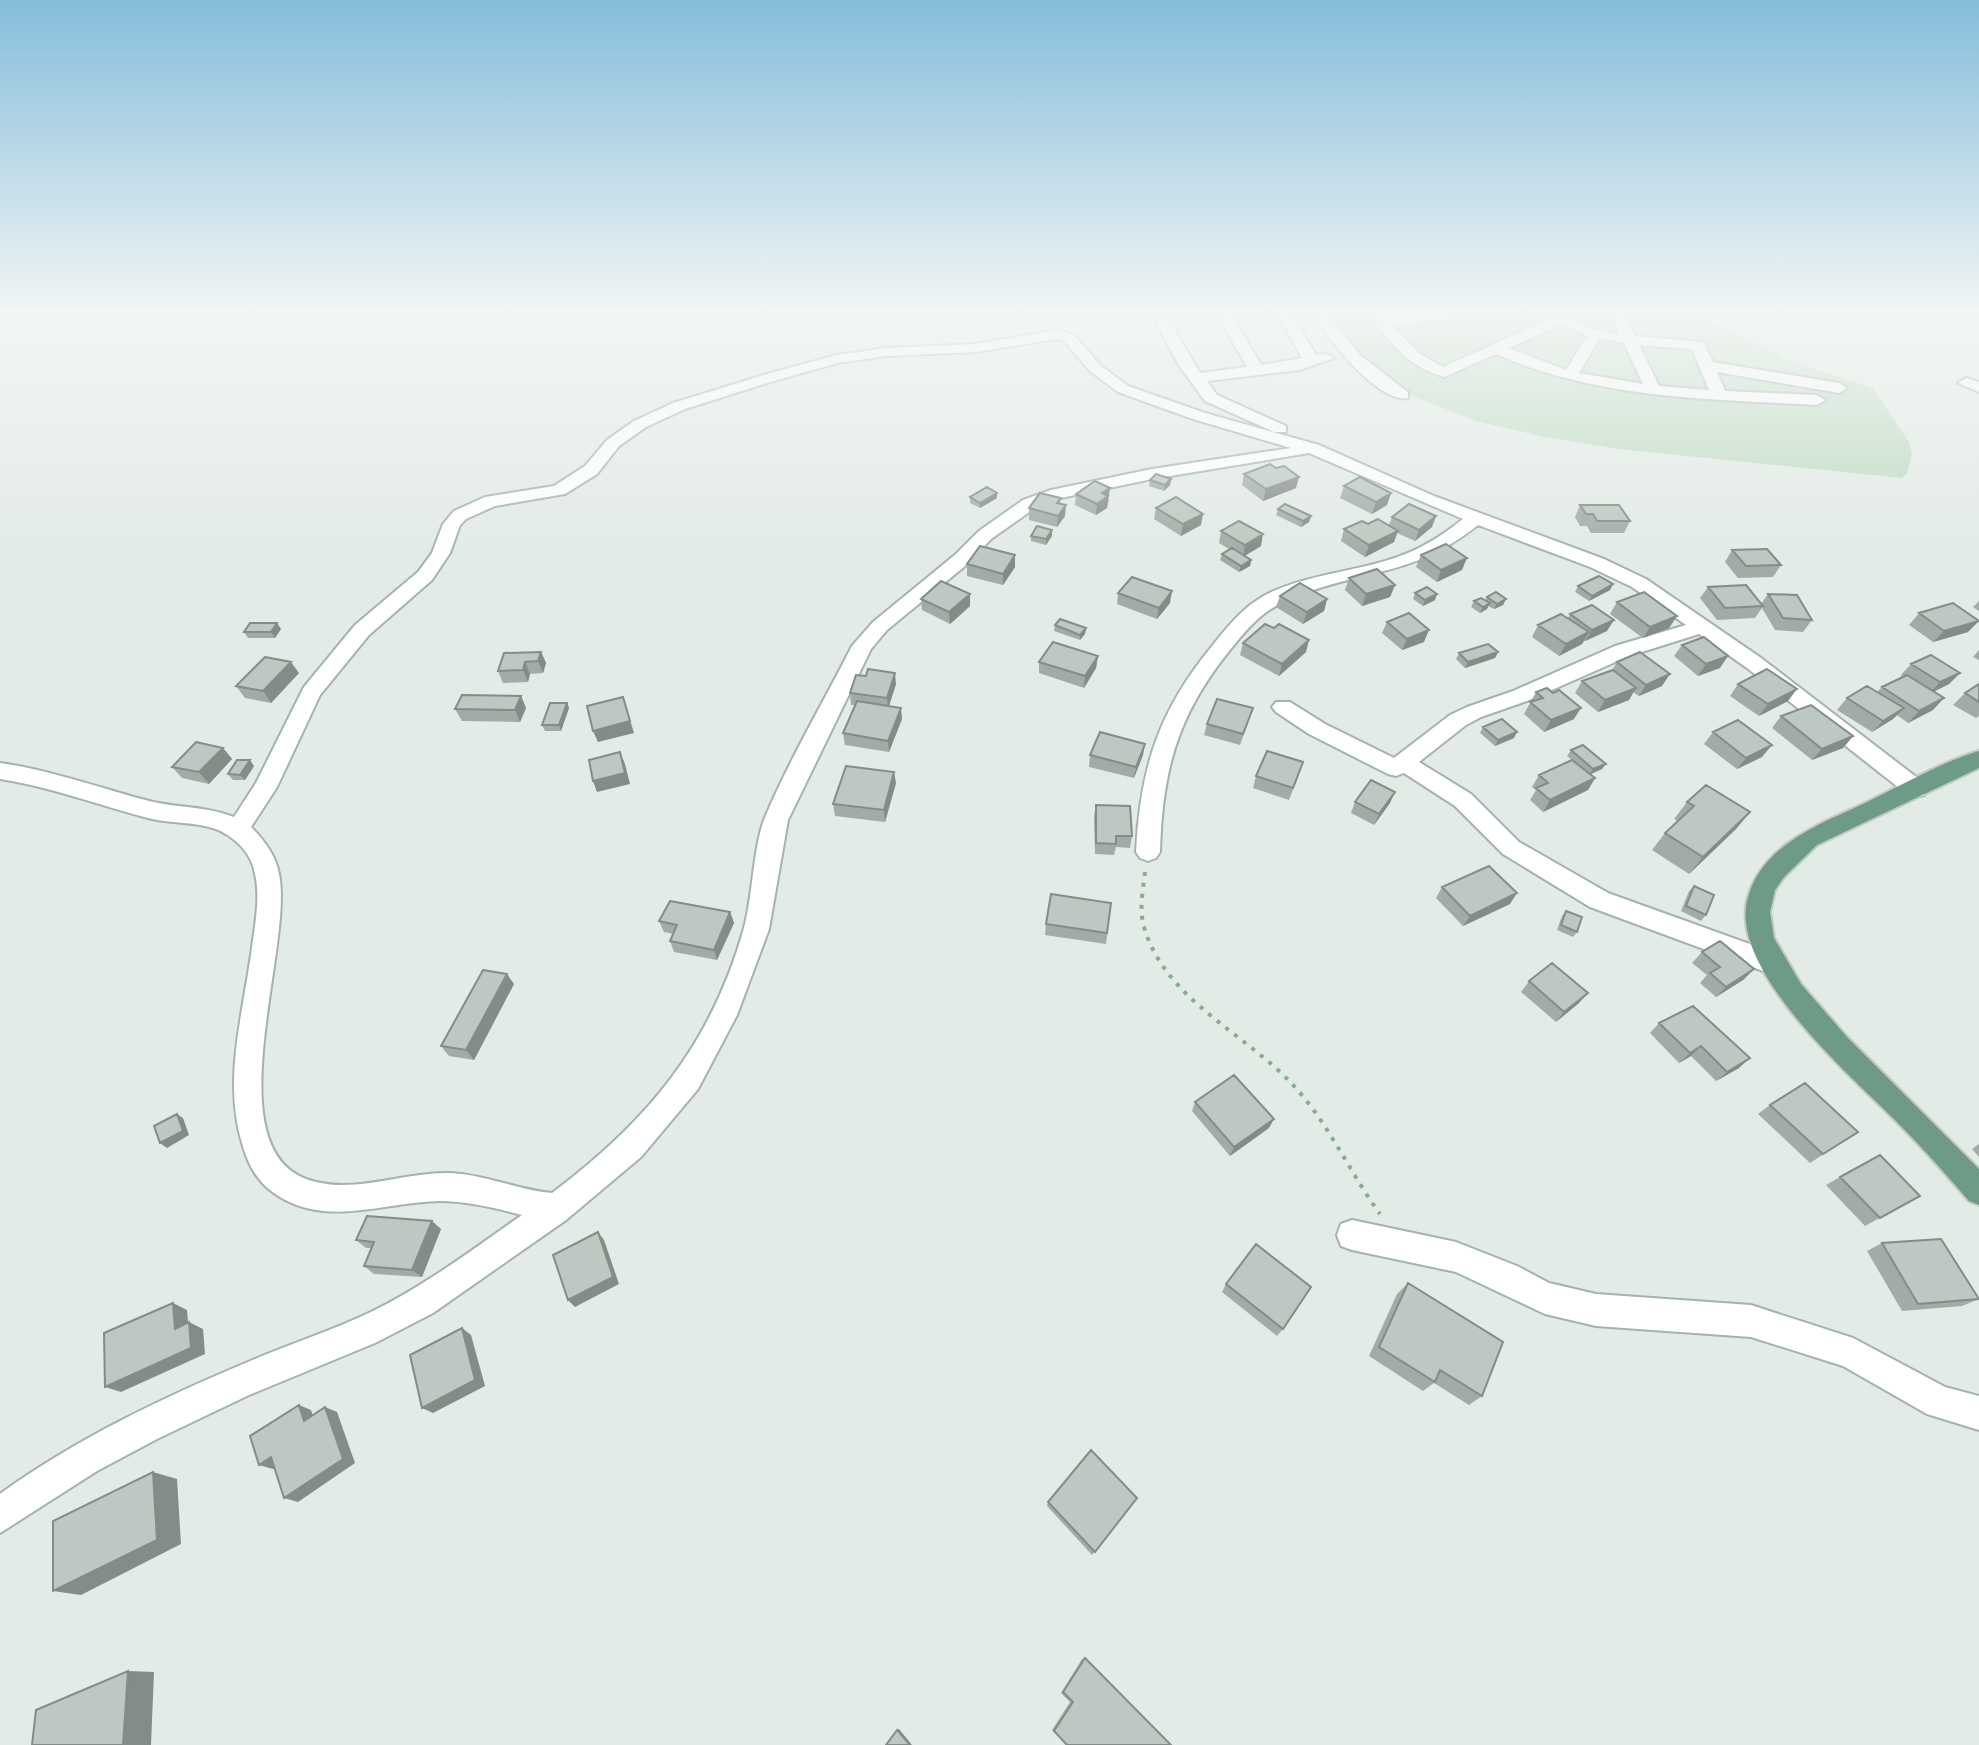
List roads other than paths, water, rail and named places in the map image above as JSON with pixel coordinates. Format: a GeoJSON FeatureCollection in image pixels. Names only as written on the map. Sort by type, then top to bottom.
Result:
{"type":"FeatureCollection","features":[{"type":"Feature","properties":{"kind":"main road"},"geometry":{"type":"LineString","coordinates":[[1979,759],[1809,839],[1784,858],[1769,882],[1758,909],[1760,934],[1774,964],[1818,1022],[1935,1141],[1979,1191]]}},
{"type":"Feature","properties":{"kind":"street"},"geometry":{"type":"LineString","coordinates":[[238,829],[273,774],[311,692],[362,630],[425,576],[441,553],[452,524],[460,515],[491,501],[559,490],[591,470],[613,443],[625,434],[679,406],[715,395]]}},
{"type":"Feature","properties":{"kind":"street"},"geometry":{"type":"LineString","coordinates":[[1143,395],[1313,449],[1476,518],[1618,572],[1639,583],[1754,663],[1916,789]]}},
{"type":"Feature","properties":{"kind":"street"},"geometry":{"type":"LineString","coordinates":[[1209,395],[1265,420],[1313,449]]}},
{"type":"Feature","properties":{"kind":"street"},"geometry":{"type":"LineString","coordinates":[[1742,395],[1817,400]]}},
{"type":"Feature","properties":{"kind":"street"},"geometry":{"type":"LineString","coordinates":[[0,1515],[37,1488],[199,1402],[404,1312],[446,1287],[555,1210],[626,1154],[668,1106],[703,1057],[729,1003],[750,947],[766,884],[767,846],[776,820],[862,646],[880,626],[1006,518],[1051,495],[1152,474],[1313,449]]}},
{"type":"Feature","properties":{"kind":"street"},"geometry":{"type":"LineString","coordinates":[[1148,852],[1149,809],[1166,742],[1195,681],[1246,616],[1294,590],[1410,559],[1476,518]]}},
{"type":"Feature","properties":{"kind":"street"},"geometry":{"type":"LineString","coordinates":[[1283,707],[1317,729],[1396,768],[1458,720],[1474,712],[1520,696],[1622,651],[1701,627]]}},
{"type":"Feature","properties":{"kind":"street"},"geometry":{"type":"LineString","coordinates":[[1403,762],[1463,800],[1511,848],[1599,900],[1774,964]]}},
{"type":"Feature","properties":{"kind":"street"},"geometry":{"type":"LineString","coordinates":[[0,771],[46,777],[154,811],[209,819],[238,829],[259,855],[268,875],[269,904],[251,1034],[247,1089],[250,1120],[261,1157],[282,1182],[313,1194],[347,1199],[435,1187],[477,1189],[555,1210]]}},
{"type":"Feature","properties":{"kind":"street"},"geometry":{"type":"LineString","coordinates":[[1352,1235],[1456,1257],[1506,1277],[1545,1298],[1596,1310],[1751,1321],[1853,1354],[1939,1402],[1979,1413]]}}]}
